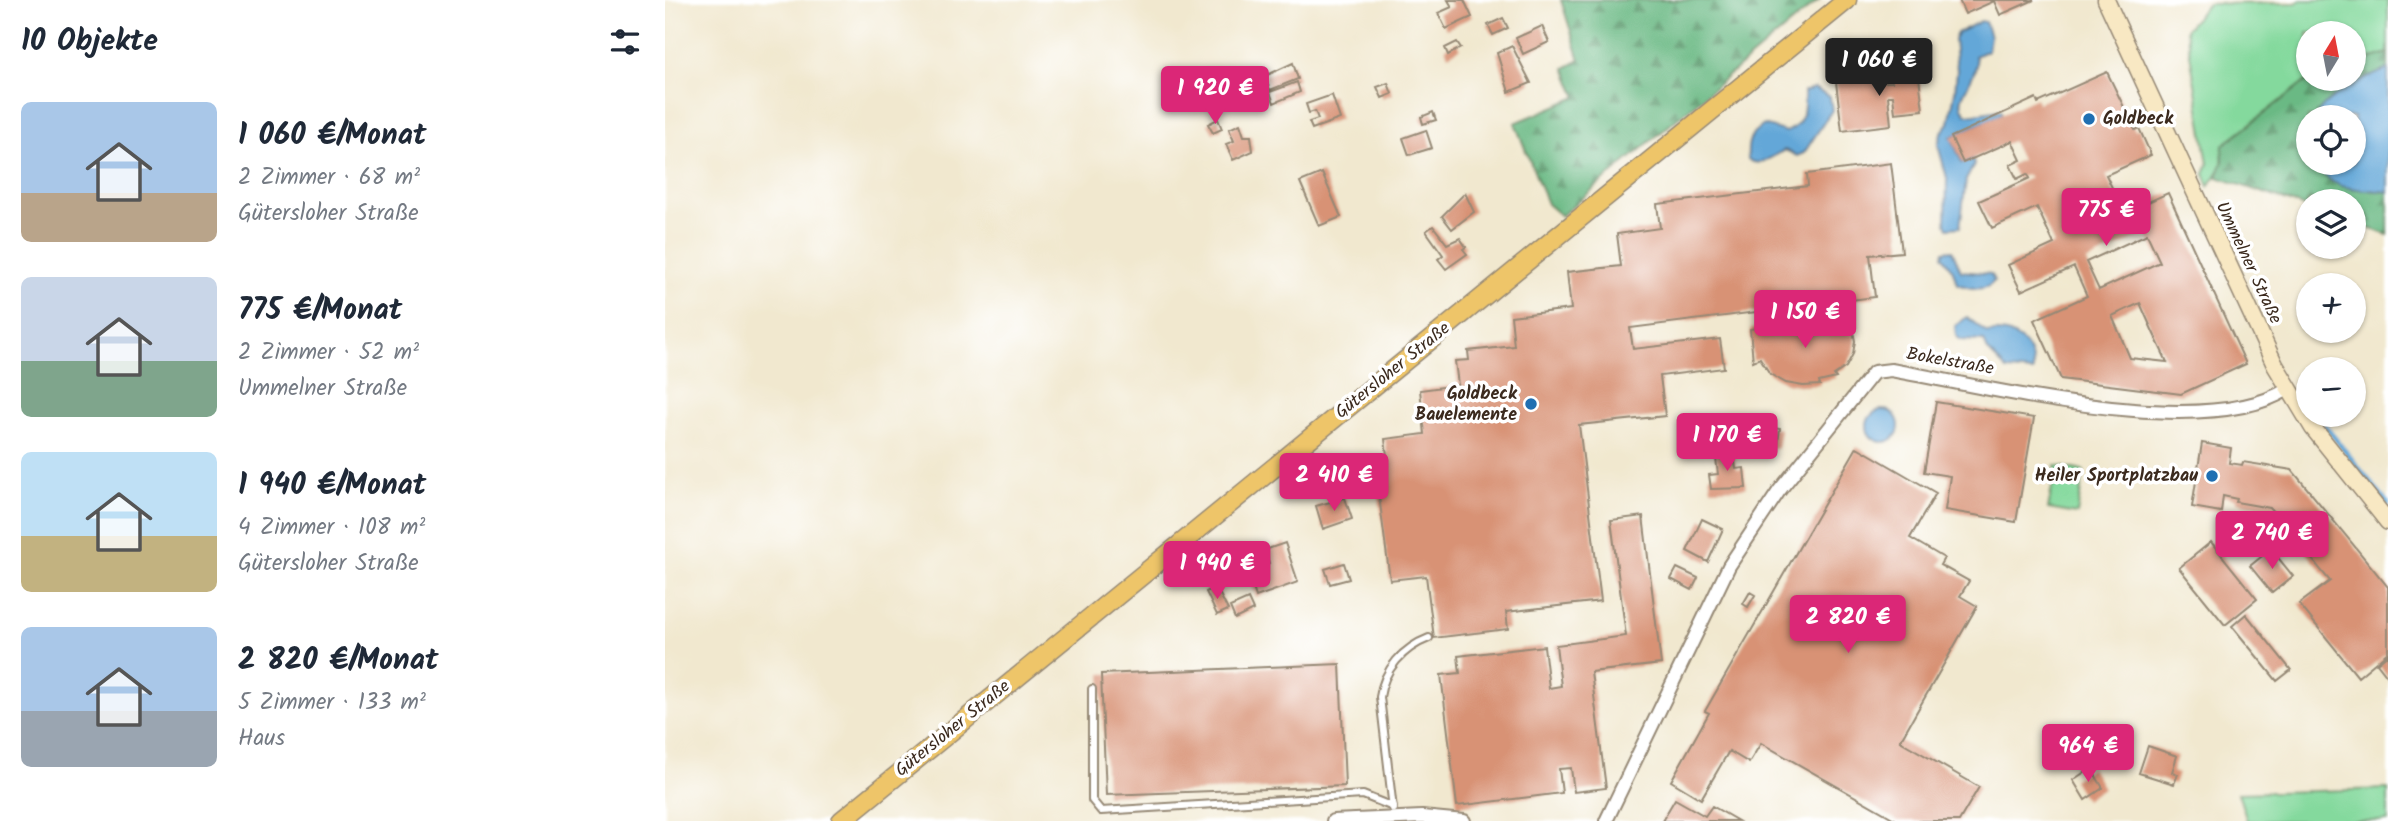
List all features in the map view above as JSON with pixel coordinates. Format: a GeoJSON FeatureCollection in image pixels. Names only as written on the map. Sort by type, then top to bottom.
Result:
{"type":"FeatureCollection","features":[{"type":"Feature","properties":{"kind":"main road","name":"Gütersloher Straße"},"geometry":{"type":"LineString","coordinates":[[841,821],[1847,0]]}},
{"type":"Feature","properties":{"kind":"main road","name":"Ummelner Straße"},"geometry":{"type":"LineString","coordinates":[[2106,0],[2288,389],[2345,471],[2388,522]]}},
{"type":"Feature","properties":{"kind":"street","name":"Bokelstraße"},"geometry":{"type":"LineString","coordinates":[[1606,821],[1730,566],[1779,491],[1874,372],[1891,370],[2054,398],[2168,413],[2226,409],[2261,401],[2288,389]]}},
{"type":"Feature","properties":{"kind":"street"},"geometry":{"type":"LineString","coordinates":[[1333,821],[1394,813],[1464,821]]}},
{"type":"Feature","properties":{"kind":"lane"},"geometry":{"type":"LineString","coordinates":[[1394,813],[1380,697],[1382,682],[1411,645],[1429,638]]}},
{"type":"Feature","properties":{"kind":"lane"},"geometry":{"type":"LineString","coordinates":[[1092,689],[1092,800],[1101,811],[1363,795],[1394,813]]}},
{"type":"Feature","properties":{"kind":"green space"},"geometry":{"type":"Polygon","coordinates":[[[1561,0],[1819,0],[1561,216],[1547,204],[1515,123],[1577,97],[1565,68],[1580,60],[1561,0]]]}},
{"type":"Feature","properties":{"kind":"green space"},"geometry":{"type":"Polygon","coordinates":[[[2301,0],[2388,0],[2388,53],[2366,60],[2366,21],[2296,21],[2296,89],[2223,145],[2222,166],[2209,186],[2204,174],[2208,164],[2186,29],[2208,4],[2296,3],[2301,0]]]}},
{"type":"Feature","properties":{"kind":"green space"},"geometry":{"type":"Polygon","coordinates":[[[2388,53],[2388,69],[2366,82],[2366,60],[2388,53]]]}},
{"type":"Feature","properties":{"kind":"green space"},"geometry":{"type":"Polygon","coordinates":[[[2296,89],[2352,91],[2329,105],[2296,105],[2296,175],[2324,175],[2337,184],[2356,189],[2296,189],[2296,204],[2217,177],[2223,161],[2223,145],[2296,89]]]}},
{"type":"Feature","properties":{"kind":"green space"},"geometry":{"type":"Polygon","coordinates":[[[2366,190],[2388,192],[2388,235],[2366,227],[2366,190]]]}},
{"type":"Feature","properties":{"kind":"green space"},"geometry":{"type":"Polygon","coordinates":[[[2056,466],[2084,471],[2077,514],[2048,509],[2056,466]]]}},
{"type":"Feature","properties":{"kind":"green space"},"geometry":{"type":"Polygon","coordinates":[[[2388,789],[2388,821],[2247,821],[2238,793],[2388,789]]]}},
{"type":"Feature","properties":{"kind":"water"},"geometry":{"type":"Polygon","coordinates":[[[1981,21],[1985,22],[1990,36],[1988,50],[1975,56],[1974,72],[1961,102],[1968,115],[2000,110],[2002,114],[1951,137],[1962,163],[1973,159],[1974,165],[1966,180],[1960,227],[1948,228],[1947,178],[1938,145],[1941,133],[1949,123],[1955,92],[1957,70],[1954,40],[1957,33],[1981,21]]]}},
{"type":"Feature","properties":{"kind":"water"},"geometry":{"type":"Polygon","coordinates":[[[2388,69],[2388,192],[2346,187],[2324,175],[2366,175],[2366,105],[2325,105],[2345,91],[2366,91],[2366,80],[2388,69]]]}},
{"type":"Feature","properties":{"kind":"water"},"geometry":{"type":"Polygon","coordinates":[[[1814,88],[1830,97],[1832,110],[1804,153],[1797,156],[1785,150],[1757,163],[1748,159],[1749,143],[1755,132],[1764,125],[1786,132],[1792,129],[1802,116],[1804,92],[1814,88]]]}},
{"type":"Feature","properties":{"kind":"water"},"geometry":{"type":"Polygon","coordinates":[[[1952,250],[1961,271],[1991,274],[1994,281],[1991,285],[1972,288],[1957,284],[1953,271],[1943,256],[1944,251],[1952,250]]]}},
{"type":"Feature","properties":{"kind":"water"},"geometry":{"type":"Polygon","coordinates":[[[1967,317],[1987,333],[2005,333],[2020,340],[2030,353],[2033,372],[2007,370],[1988,351],[1984,341],[1961,340],[1956,336],[1955,326],[1967,317]]]}},
{"type":"Feature","properties":{"kind":"water"},"geometry":{"type":"Polygon","coordinates":[[[1883,410],[1895,414],[1899,426],[1895,438],[1883,442],[1871,438],[1867,426],[1871,414],[1883,410]]]}},
{"type":"Feature","properties":{"kind":"building"},"geometry":{"type":"Polygon","coordinates":[[[1448,0],[1464,0],[1472,17],[1446,29],[1438,13],[1452,7],[1448,0]]]}},
{"type":"Feature","properties":{"kind":"building"},"geometry":{"type":"Polygon","coordinates":[[[1959,0],[2034,0],[2000,15],[1994,1],[1965,14],[1959,0]]]}},
{"type":"Feature","properties":{"kind":"building"},"geometry":{"type":"Polygon","coordinates":[[[1503,18],[1508,28],[1493,35],[1488,25],[1503,18]]]}},
{"type":"Feature","properties":{"kind":"building"},"geometry":{"type":"Polygon","coordinates":[[[1542,26],[1549,42],[1523,54],[1516,38],[1542,26]]]}},
{"type":"Feature","properties":{"kind":"building"},"geometry":{"type":"Polygon","coordinates":[[[1457,42],[1461,48],[1448,55],[1445,48],[1457,42]]]}},
{"type":"Feature","properties":{"kind":"building"},"geometry":{"type":"Polygon","coordinates":[[[1512,46],[1531,83],[1509,92],[1497,53],[1512,46]]]}},
{"type":"Feature","properties":{"kind":"building"},"geometry":{"type":"Polygon","coordinates":[[[1917,61],[1923,110],[1895,113],[1893,96],[1888,96],[1891,125],[1842,131],[1836,82],[1886,76],[1886,82],[1892,82],[1890,65],[1917,61]]]}},
{"type":"Feature","properties":{"kind":"building"},"geometry":{"type":"Polygon","coordinates":[[[1293,63],[1298,79],[1270,90],[1265,76],[1293,63]]]}},
{"type":"Feature","properties":{"kind":"building"},"geometry":{"type":"Polygon","coordinates":[[[2107,72],[2135,130],[2139,128],[2151,155],[2106,175],[2124,213],[2168,193],[2246,364],[2181,394],[2061,379],[2034,320],[2087,296],[2074,267],[2021,291],[2008,265],[2054,244],[2037,207],[1992,228],[1979,201],[2030,178],[2027,174],[2017,179],[2010,165],[2021,160],[2012,141],[1963,163],[1951,137],[2036,98],[2038,103],[2107,72]],[[2147,234],[2086,262],[2099,290],[2160,262],[2147,234]],[[2140,303],[2112,316],[2130,358],[2167,362],[2153,332],[2140,303]]]}},
{"type":"Feature","properties":{"kind":"building"},"geometry":{"type":"Polygon","coordinates":[[[1297,82],[1300,92],[1274,103],[1270,92],[1297,82]]]}},
{"type":"Feature","properties":{"kind":"building"},"geometry":{"type":"Polygon","coordinates":[[[1388,83],[1392,94],[1382,98],[1377,87],[1388,83]]]}},
{"type":"Feature","properties":{"kind":"building"},"geometry":{"type":"Polygon","coordinates":[[[1332,95],[1340,119],[1312,129],[1309,122],[1318,119],[1315,111],[1309,113],[1306,104],[1332,95]]]}},
{"type":"Feature","properties":{"kind":"building"},"geometry":{"type":"Polygon","coordinates":[[[1433,112],[1436,120],[1423,124],[1421,117],[1433,112]]]}},
{"type":"Feature","properties":{"kind":"building"},"geometry":{"type":"Polygon","coordinates":[[[1218,119],[1222,129],[1213,133],[1208,124],[1218,119]]]}},
{"type":"Feature","properties":{"kind":"building"},"geometry":{"type":"Polygon","coordinates":[[[1240,124],[1244,136],[1251,136],[1253,151],[1233,160],[1226,144],[1234,141],[1229,129],[1240,124]]]}},
{"type":"Feature","properties":{"kind":"building"},"geometry":{"type":"Polygon","coordinates":[[[1426,130],[1432,148],[1409,155],[1403,138],[1426,130]]]}},
{"type":"Feature","properties":{"kind":"building","name":"Goldbeck Bauelemente"},"geometry":{"type":"Polygon","coordinates":[[[1891,163],[1902,252],[1870,255],[1875,297],[1630,328],[1633,349],[1720,339],[1724,368],[1660,376],[1665,416],[1579,425],[1601,601],[1506,612],[1508,629],[1434,638],[1426,576],[1390,580],[1374,457],[1387,455],[1385,439],[1425,434],[1420,390],[1458,385],[1455,361],[1469,360],[1468,351],[1514,346],[1511,316],[1571,309],[1567,272],[1621,266],[1617,234],[1660,228],[1657,204],[1808,186],[1807,174],[1891,163]]]}},
{"type":"Feature","properties":{"kind":"building"},"geometry":{"type":"Polygon","coordinates":[[[1322,173],[1341,217],[1319,226],[1300,182],[1322,173]]]}},
{"type":"Feature","properties":{"kind":"building"},"geometry":{"type":"Polygon","coordinates":[[[1465,193],[1474,212],[1452,229],[1442,216],[1465,193]]]}},
{"type":"Feature","properties":{"kind":"building"},"geometry":{"type":"Polygon","coordinates":[[[1433,226],[1447,244],[1460,238],[1466,247],[1463,249],[1467,254],[1446,269],[1438,259],[1443,255],[1426,231],[1433,226]]]}},
{"type":"Feature","properties":{"kind":"building"},"geometry":{"type":"Polygon","coordinates":[[[1850,316],[1855,341],[1853,354],[1846,367],[1834,375],[1836,378],[1819,382],[1820,385],[1786,383],[1770,374],[1760,358],[1753,361],[1750,329],[1833,318],[1834,323],[1850,316]]]}},
{"type":"Feature","properties":{"kind":"building"},"geometry":{"type":"Polygon","coordinates":[[[1936,402],[2034,418],[2016,522],[1945,510],[1950,476],[1924,472],[1936,402]]]}},
{"type":"Feature","properties":{"kind":"building"},"geometry":{"type":"Polygon","coordinates":[[[1755,425],[1780,429],[1777,449],[1761,447],[1763,434],[1754,433],[1755,425]]]}},
{"type":"Feature","properties":{"kind":"building"},"geometry":{"type":"Polygon","coordinates":[[[2202,443],[2231,448],[2229,463],[2242,465],[2243,462],[2292,470],[2388,587],[2388,652],[2358,677],[2299,604],[2330,581],[2270,508],[2236,502],[2237,499],[2223,496],[2221,512],[2192,507],[2202,443]]]}},
{"type":"Feature","properties":{"kind":"building"},"geometry":{"type":"Polygon","coordinates":[[[1857,447],[1936,493],[1910,538],[1944,558],[1940,565],[1969,581],[1960,596],[1977,606],[1900,741],[1979,787],[1959,821],[1898,821],[1761,743],[1749,763],[1729,751],[1701,799],[1671,781],[1709,713],[1705,711],[1857,447]]]}},
{"type":"Feature","properties":{"kind":"building"},"geometry":{"type":"Polygon","coordinates":[[[1733,450],[1736,469],[1744,468],[1746,488],[1711,489],[1709,475],[1718,474],[1715,451],[1733,450]]]}},
{"type":"Feature","properties":{"kind":"building"},"geometry":{"type":"Polygon","coordinates":[[[1345,498],[1352,519],[1323,529],[1316,506],[1345,498]]]}},
{"type":"Feature","properties":{"kind":"building"},"geometry":{"type":"Polygon","coordinates":[[[1643,516],[1661,664],[1591,672],[1606,788],[1574,792],[1571,768],[1559,769],[1562,793],[1457,806],[1441,675],[1460,673],[1458,656],[1544,646],[1549,688],[1561,686],[1556,645],[1626,636],[1611,520],[1643,516]]]}},
{"type":"Feature","properties":{"kind":"building"},"geometry":{"type":"Polygon","coordinates":[[[1702,519],[1723,529],[1708,562],[1687,551],[1702,519]]]}},
{"type":"Feature","properties":{"kind":"building"},"geometry":{"type":"Polygon","coordinates":[[[2211,542],[2257,599],[2225,625],[2179,568],[2211,542]]]}},
{"type":"Feature","properties":{"kind":"building"},"geometry":{"type":"Polygon","coordinates":[[[1285,543],[1298,582],[1256,597],[1247,570],[1269,563],[1265,550],[1285,543]]]}},
{"type":"Feature","properties":{"kind":"building"},"geometry":{"type":"Polygon","coordinates":[[[2271,549],[2293,576],[2272,593],[2250,566],[2271,549]]]}},
{"type":"Feature","properties":{"kind":"building"},"geometry":{"type":"Polygon","coordinates":[[[1344,563],[1349,579],[1330,584],[1325,569],[1344,563]]]}},
{"type":"Feature","properties":{"kind":"building"},"geometry":{"type":"Polygon","coordinates":[[[1677,568],[1698,578],[1692,590],[1671,579],[1677,568]]]}},
{"type":"Feature","properties":{"kind":"building"},"geometry":{"type":"Polygon","coordinates":[[[1216,587],[1228,610],[1217,615],[1206,592],[1216,587]]]}},
{"type":"Feature","properties":{"kind":"building"},"geometry":{"type":"Polygon","coordinates":[[[1750,592],[1755,595],[1748,607],[1743,604],[1750,592]]]}},
{"type":"Feature","properties":{"kind":"building"},"geometry":{"type":"Polygon","coordinates":[[[1248,599],[1253,610],[1235,619],[1230,607],[1248,599]]]}},
{"type":"Feature","properties":{"kind":"building"},"geometry":{"type":"Polygon","coordinates":[[[2246,614],[2291,670],[2277,681],[2232,626],[2246,614]]]}},
{"type":"Feature","properties":{"kind":"building"},"geometry":{"type":"Polygon","coordinates":[[[2388,654],[2388,677],[2377,663],[2388,654]]]}},
{"type":"Feature","properties":{"kind":"building"},"geometry":{"type":"Polygon","coordinates":[[[1340,664],[1345,786],[1106,795],[1101,674],[1340,664]]]}},
{"type":"Feature","properties":{"kind":"building"},"geometry":{"type":"Polygon","coordinates":[[[2148,746],[2177,756],[2172,772],[2178,774],[2174,784],[2139,773],[2148,746]]]}},
{"type":"Feature","properties":{"kind":"building"},"geometry":{"type":"Polygon","coordinates":[[[2091,768],[2103,788],[2085,800],[2073,780],[2091,768]]]}},
{"type":"Feature","properties":{"kind":"building"},"geometry":{"type":"Polygon","coordinates":[[[1675,799],[1705,816],[1712,806],[1738,821],[1662,821],[1675,799]]]}},
{"type":"Feature","properties":{"kind":"waterway"},"geometry":{"type":"LineString","coordinates":[[2326,427],[2388,504]]}},
{"type":"Feature","properties":{"kind":"place","name":"Goldbeck"},"geometry":{"type":"Point","coordinates":[2089,119]}},
{"type":"Feature","properties":{"kind":"place","name":"Goldbeck Bauelemente"},"geometry":{"type":"Point","coordinates":[1531,404]}},
{"type":"Feature","properties":{"kind":"place","name":"Heiler Sportplatzbau"},"geometry":{"type":"Point","coordinates":[2212,476]}}]}
